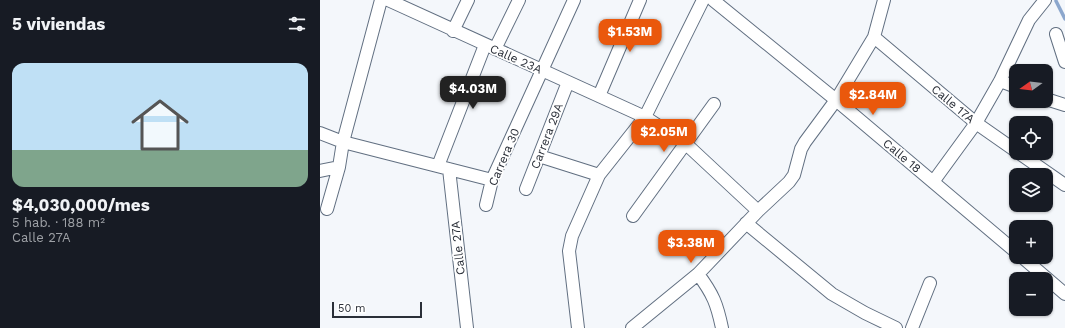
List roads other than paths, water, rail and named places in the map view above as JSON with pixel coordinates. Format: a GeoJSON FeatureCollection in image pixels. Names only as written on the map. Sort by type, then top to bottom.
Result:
{"type":"FeatureCollection","features":[{"type":"Feature","properties":{"kind":"street"},"geometry":{"type":"LineString","coordinates":[[326,209],[339,167],[343,142],[381,0]]}},
{"type":"Feature","properties":{"kind":"street","name":"Calle 23A"},"geometry":{"type":"LineString","coordinates":[[388,0],[645,117],[685,143],[758,211]]}},
{"type":"Feature","properties":{"kind":"street"},"geometry":{"type":"LineString","coordinates":[[453,30],[468,0]]}},
{"type":"Feature","properties":{"kind":"street","name":"Calle 27A"},"geometry":{"type":"LineString","coordinates":[[467,328],[444,167],[490,47],[519,0]]}},
{"type":"Feature","properties":{"kind":"street","name":"Carrera 30"},"geometry":{"type":"LineString","coordinates":[[486,205],[492,180],[574,0]]}},
{"type":"Feature","properties":{"kind":"street"},"geometry":{"type":"LineString","coordinates":[[599,96],[640,0]]}},
{"type":"Feature","properties":{"kind":"street"},"geometry":{"type":"LineString","coordinates":[[578,328],[569,251],[572,236],[599,175],[645,117],[703,0]]}},
{"type":"Feature","properties":{"kind":"street","name":"Calle 18"},"geometry":{"type":"LineString","coordinates":[[713,0],[836,100],[1009,246]]}},
{"type":"Feature","properties":{"kind":"street"},"geometry":{"type":"LineString","coordinates":[[632,328],[698,274],[746,223],[789,182],[794,175],[801,149],[805,142],[836,100],[874,37],[884,0]]}},
{"type":"Feature","properties":{"kind":"street"},"geometry":{"type":"LineString","coordinates":[[933,182],[976,123],[1000,81],[1029,20],[1044,0]]}},
{"type":"Feature","properties":{"kind":"street"},"geometry":{"type":"LineString","coordinates":[[1056,34],[1065,62]]}},
{"type":"Feature","properties":{"kind":"street","name":"Calle 17A"},"geometry":{"type":"LineString","coordinates":[[874,37],[976,123],[1009,146]]}},
{"type":"Feature","properties":{"kind":"street"},"geometry":{"type":"LineString","coordinates":[[1000,81],[1009,84]]}},
{"type":"Feature","properties":{"kind":"street","name":"Carrera 29A"},"geometry":{"type":"LineString","coordinates":[[526,190],[568,82]]}},
{"type":"Feature","properties":{"kind":"street"},"geometry":{"type":"LineString","coordinates":[[1053,101],[1065,105]]}},
{"type":"Feature","properties":{"kind":"street"},"geometry":{"type":"LineString","coordinates":[[633,216],[714,104]]}},
{"type":"Feature","properties":{"kind":"street"},"geometry":{"type":"LineString","coordinates":[[320,133],[343,142],[492,180]]}},
{"type":"Feature","properties":{"kind":"street"},"geometry":{"type":"LineString","coordinates":[[539,156],[599,175]]}},
{"type":"Feature","properties":{"kind":"street"},"geometry":{"type":"LineString","coordinates":[[1029,160],[1065,185]]}},
{"type":"Feature","properties":{"kind":"street"},"geometry":{"type":"LineString","coordinates":[[320,171],[339,167]]}},
{"type":"Feature","properties":{"kind":"street"},"geometry":{"type":"LineString","coordinates":[[746,223],[832,294],[865,313],[896,328]]}},
{"type":"Feature","properties":{"kind":"street"},"geometry":{"type":"LineString","coordinates":[[1030,264],[1065,294]]}},
{"type":"Feature","properties":{"kind":"street"},"geometry":{"type":"LineString","coordinates":[[698,274],[711,292],[718,306],[722,328]]}},
{"type":"Feature","properties":{"kind":"street"},"geometry":{"type":"LineString","coordinates":[[912,328],[930,283]]}},
{"type":"Feature","properties":{"kind":"waterway"},"geometry":{"type":"LineString","coordinates":[[1056,1],[1065,19]]}}]}
